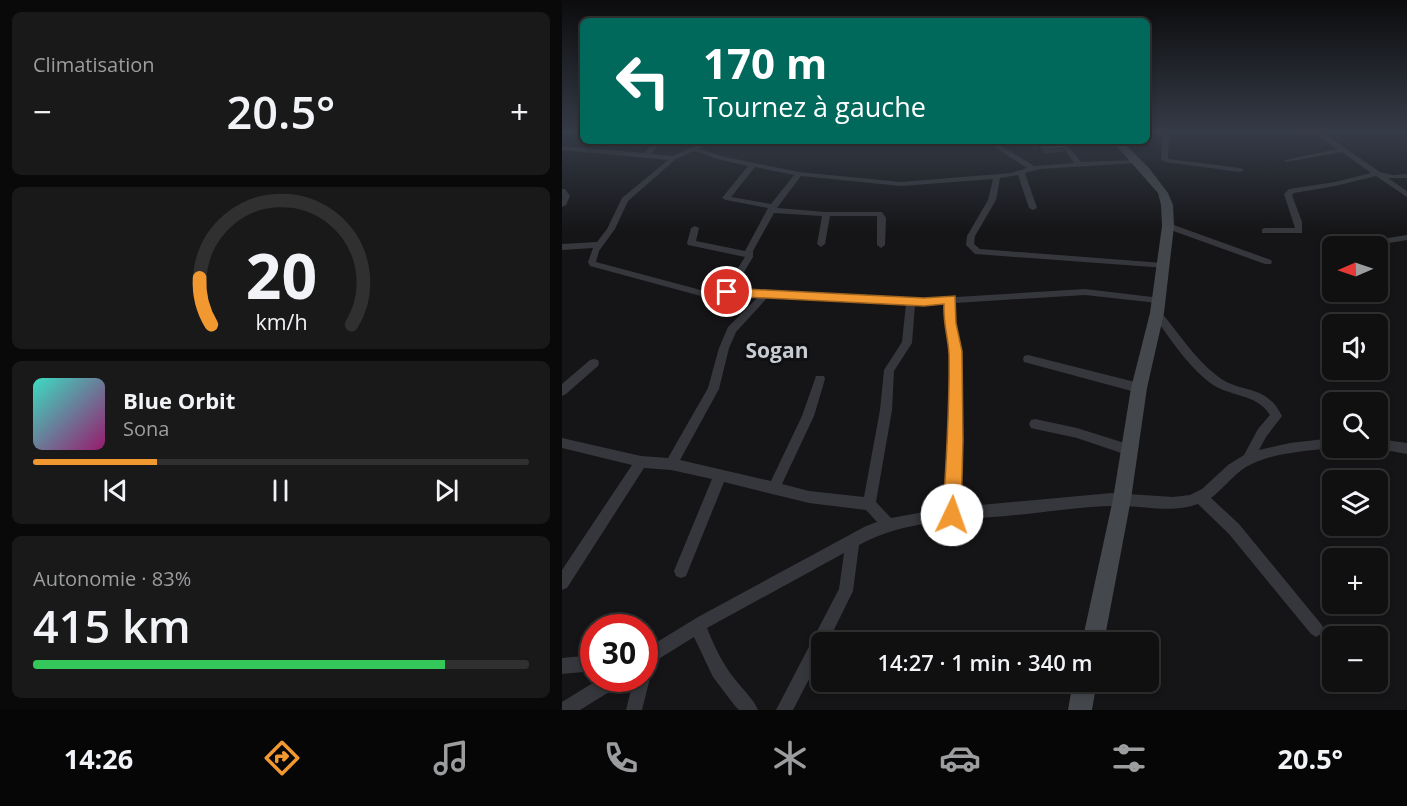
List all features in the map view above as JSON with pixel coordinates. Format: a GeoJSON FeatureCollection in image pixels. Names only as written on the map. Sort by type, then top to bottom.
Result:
{"type":"FeatureCollection","features":[{"type":"Feature","properties":{"kind":"street"},"geometry":{"type":"LineString","coordinates":[[665,166],[625,200],[610,229],[598,245],[592,262],[600,267],[712,296],[727,292],[924,302],[1085,292],[1157,307],[1215,381],[1259,397],[1273,407],[1276,416],[1261,434],[1248,459]]}},
{"type":"Feature","properties":{"kind":"street"},"geometry":{"type":"LineString","coordinates":[[752,166],[726,198],[772,208],[826,214],[881,215],[881,244]]}},
{"type":"Feature","properties":{"kind":"street"},"geometry":{"type":"LineString","coordinates":[[759,166],[799,174],[901,184],[997,176],[1032,168],[1054,166]]}},
{"type":"Feature","properties":{"kind":"street"},"geometry":{"type":"LineString","coordinates":[[1095,632],[1122,499],[1139,388],[1148,358],[1168,226],[1167,205],[1163,193],[1140,166]]}},
{"type":"Feature","properties":{"kind":"street"},"geometry":{"type":"LineString","coordinates":[[1209,166],[1240,170]]}},
{"type":"Feature","properties":{"kind":"street"},"geometry":{"type":"LineString","coordinates":[[1366,166],[1406,195]]}},
{"type":"Feature","properties":{"kind":"street"},"geometry":{"type":"LineString","coordinates":[[1021,172],[1033,208]]}},
{"type":"Feature","properties":{"kind":"street"},"geometry":{"type":"LineString","coordinates":[[727,292],[750,255],[749,251],[772,208],[799,174]]}},
{"type":"Feature","properties":{"kind":"street"},"geometry":{"type":"LineString","coordinates":[[1265,231],[1299,231],[1288,194],[1292,191],[1378,174],[1393,177],[1406,176]]}},
{"type":"Feature","properties":{"kind":"street"},"geometry":{"type":"LineString","coordinates":[[997,176],[992,200],[972,236],[970,246],[973,250],[1163,266]]}},
{"type":"Feature","properties":{"kind":"street"},"geometry":{"type":"LineString","coordinates":[[562,191],[566,196],[562,205]]}},
{"type":"Feature","properties":{"kind":"street"},"geometry":{"type":"LineString","coordinates":[[821,244],[826,214]]}},
{"type":"Feature","properties":{"kind":"street"},"geometry":{"type":"LineString","coordinates":[[1168,226],[1268,262]]}},
{"type":"Feature","properties":{"kind":"street"},"geometry":{"type":"LineString","coordinates":[[695,228],[691,243],[750,255]]}},
{"type":"Feature","properties":{"kind":"street"},"geometry":{"type":"LineString","coordinates":[[1388,240],[1406,237]]}},
{"type":"Feature","properties":{"kind":"street"},"geometry":{"type":"LineString","coordinates":[[562,248],[598,245]]}},
{"type":"Feature","properties":{"kind":"street"},"geometry":{"type":"LineString","coordinates":[[671,465],[713,389],[724,348],[732,330],[764,295]]}},
{"type":"Feature","properties":{"kind":"street"},"geometry":{"type":"LineString","coordinates":[[951,299],[949,323],[956,351],[952,515]]}},
{"type":"Feature","properties":{"kind":"street"},"geometry":{"type":"LineString","coordinates":[[869,504],[886,410],[889,369],[907,343],[911,300]]}},
{"type":"Feature","properties":{"kind":"street"},"geometry":{"type":"LineString","coordinates":[[1028,359],[1139,388]]}},
{"type":"Feature","properties":{"kind":"street"},"geometry":{"type":"LineString","coordinates":[[562,391],[594,363]]}},
{"type":"Feature","properties":{"kind":"street"},"geometry":{"type":"LineString","coordinates":[[774,488],[808,416],[820,379]]}},
{"type":"Feature","properties":{"kind":"street"},"geometry":{"type":"LineString","coordinates":[[1035,424],[1077,433],[1130,450]]}},
{"type":"Feature","properties":{"kind":"street"},"geometry":{"type":"LineString","coordinates":[[562,443],[641,462],[671,465],[720,475],[809,497],[869,504],[888,525]]}},
{"type":"Feature","properties":{"kind":"street"},"geometry":{"type":"LineString","coordinates":[[658,653],[698,625],[871,531],[888,525],[952,515],[1122,499],[1176,504],[1208,494],[1231,470],[1248,459],[1322,444]]}},
{"type":"Feature","properties":{"kind":"street"},"geometry":{"type":"LineString","coordinates":[[1388,446],[1406,449]]}},
{"type":"Feature","properties":{"kind":"street"},"geometry":{"type":"LineString","coordinates":[[562,584],[641,462]]}},
{"type":"Feature","properties":{"kind":"street"},"geometry":{"type":"LineString","coordinates":[[681,571],[720,475]]}},
{"type":"Feature","properties":{"kind":"street"},"geometry":{"type":"LineString","coordinates":[[1200,497],[1234,529],[1316,629]]}},
{"type":"Feature","properties":{"kind":"street"},"geometry":{"type":"LineString","coordinates":[[784,710],[846,591],[852,543]]}},
{"type":"Feature","properties":{"kind":"street"},"geometry":{"type":"LineString","coordinates":[[698,625],[710,660],[734,693],[750,710]]}},
{"type":"Feature","properties":{"kind":"street"},"geometry":{"type":"LineString","coordinates":[[562,666],[580,664]]}},
{"type":"Feature","properties":{"kind":"street"},"geometry":{"type":"LineString","coordinates":[[565,710],[594,692]]}},
{"type":"Feature","properties":{"kind":"street"},"geometry":{"type":"LineString","coordinates":[[634,710],[638,692]]}},
{"type":"Feature","properties":{"kind":"street"},"geometry":{"type":"LineString","coordinates":[[1080,710],[1083,692]]}},
{"type":"Feature","properties":{"kind":"district","name":"Sogan"},"geometry":{"type":"Point","coordinates":[777,350]}},
{"type":"Feature","properties":{"kind":"route"},"geometry":{"type":"LineString","coordinates":[[727,292],[924,302],[951,299],[949,323],[956,351],[952,515]]}}]}
